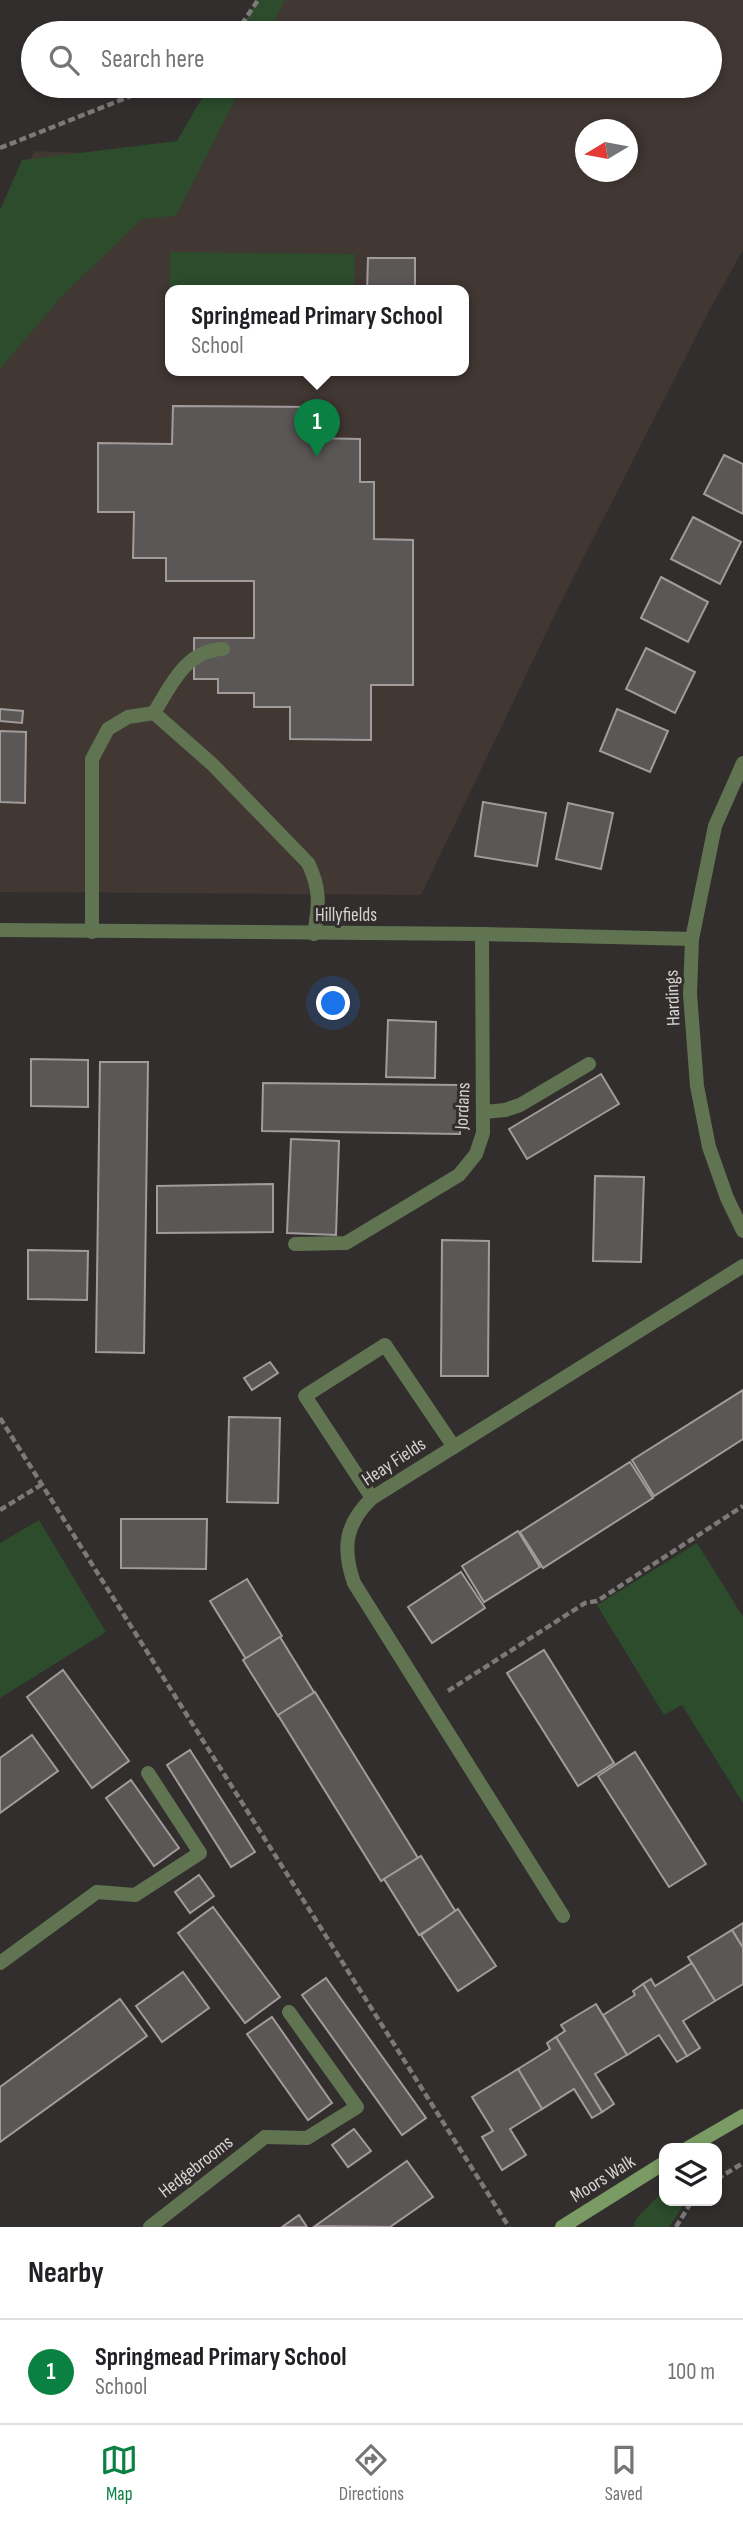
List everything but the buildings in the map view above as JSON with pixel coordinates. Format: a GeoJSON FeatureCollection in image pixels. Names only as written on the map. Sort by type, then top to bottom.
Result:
{"type":"FeatureCollection","features":[{"type":"Feature","properties":{"kind":"street"},"geometry":{"type":"LineString","coordinates":[[154,713],[172,680],[187,663],[212,649],[223,649]]}},
{"type":"Feature","properties":{"kind":"street"},"geometry":{"type":"LineString","coordinates":[[92,932],[92,759],[108,729],[128,717],[154,713]]}},
{"type":"Feature","properties":{"kind":"street"},"geometry":{"type":"LineString","coordinates":[[154,713],[212,764],[309,863],[318,882],[318,911],[314,934]]}},
{"type":"Feature","properties":{"kind":"street","name":"Hardings"},"geometry":{"type":"LineString","coordinates":[[743,763],[715,826],[692,939],[690,993],[697,1086],[709,1147],[727,1198],[743,1231]]}},
{"type":"Feature","properties":{"kind":"street","name":"Hillyfields"},"geometry":{"type":"LineString","coordinates":[[0,930],[482,934],[692,939]]}},
{"type":"Feature","properties":{"kind":"street","name":"Jordans"},"geometry":{"type":"LineString","coordinates":[[295,1244],[346,1243],[459,1175],[476,1154],[483,1133],[484,1112],[482,934]]}},
{"type":"Feature","properties":{"kind":"street"},"geometry":{"type":"LineString","coordinates":[[484,1112],[520,1105],[589,1065]]}},
{"type":"Feature","properties":{"kind":"street","name":"Heay Fields"},"geometry":{"type":"LineString","coordinates":[[563,1916],[354,1583],[347,1563],[346,1545],[351,1525],[359,1510],[372,1498],[743,1266]]}},
{"type":"Feature","properties":{"kind":"street"},"geometry":{"type":"LineString","coordinates":[[372,1498],[305,1396],[385,1345],[454,1447]]}},
{"type":"Feature","properties":{"kind":"street"},"geometry":{"type":"LineString","coordinates":[[0,1963],[97,1892],[135,1895],[200,1853],[148,1773]]}},
{"type":"Feature","properties":{"kind":"street","name":"Hedgebrooms"},"geometry":{"type":"LineString","coordinates":[[150,2227],[265,2137],[307,2138],[357,2107],[289,2012]]}},
{"type":"Feature","properties":{"kind":"street"},"geometry":{"type":"LineString","coordinates":[[697,2143],[743,2116]]}},
{"type":"Feature","properties":{"kind":"street","name":"Moors Walk"},"geometry":{"type":"LineString","coordinates":[[570,2225],[659,2166]]}},
{"type":"Feature","properties":{"kind":"path"},"geometry":{"type":"LineString","coordinates":[[244,21],[258,0]]}},
{"type":"Feature","properties":{"kind":"path"},"geometry":{"type":"LineString","coordinates":[[0,148],[126,98]]}},
{"type":"Feature","properties":{"kind":"path"},"geometry":{"type":"LineString","coordinates":[[0,1418],[509,2227]]}},
{"type":"Feature","properties":{"kind":"path"},"geometry":{"type":"LineString","coordinates":[[0,1510],[41,1485]]}},
{"type":"Feature","properties":{"kind":"path"},"geometry":{"type":"LineString","coordinates":[[429,1703],[585,1603],[597,1601],[629,1581],[743,1506]]}},
{"type":"Feature","properties":{"kind":"path"},"geometry":{"type":"LineString","coordinates":[[722,2176],[743,2163]]}},
{"type":"Feature","properties":{"kind":"path"},"geometry":{"type":"LineString","coordinates":[[676,2227],[689,2206]]}},
{"type":"Feature","properties":{"kind":"shaded area"},"geometry":{"type":"Polygon","coordinates":[[[274,0],[743,0],[743,250],[710,309],[560,604],[421,895],[0,892],[0,231],[34,151],[189,157],[221,98],[722,98],[722,21],[263,21],[274,0]]]}},
{"type":"Feature","properties":{"kind":"green space"},"geometry":{"type":"Polygon","coordinates":[[[257,0],[285,0],[274,21],[246,21],[257,0]]]}},
{"type":"Feature","properties":{"kind":"green space"},"geometry":{"type":"Polygon","coordinates":[[[202,98],[236,98],[176,216],[142,219],[63,295],[0,369],[0,210],[22,160],[177,141],[202,98]]]}},
{"type":"Feature","properties":{"kind":"green space"},"geometry":{"type":"Polygon","coordinates":[[[170,252],[355,254],[354,285],[170,285],[170,252]]]}},
{"type":"Feature","properties":{"kind":"green space"},"geometry":{"type":"Polygon","coordinates":[[[39,1520],[106,1632],[0,1698],[0,1543],[39,1520]]]}},
{"type":"Feature","properties":{"kind":"green space"},"geometry":{"type":"Polygon","coordinates":[[[697,1543],[743,1617],[743,1803],[682,1705],[664,1715],[597,1605],[697,1543]]]}},
{"type":"Feature","properties":{"kind":"green space"},"geometry":{"type":"Polygon","coordinates":[[[659,2195],[659,2206],[683,2206],[669,2227],[633,2227],[636,2219],[659,2195]]]}},
{"type":"Feature","properties":{"kind":"place","name":"Springmead Primary School"},"geometry":{"type":"Point","coordinates":[317,457]}}]}
